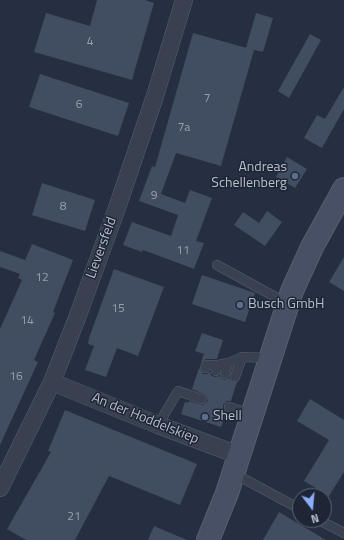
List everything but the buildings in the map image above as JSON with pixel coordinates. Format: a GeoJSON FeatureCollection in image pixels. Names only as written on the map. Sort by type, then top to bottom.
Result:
{"type":"FeatureCollection","features":[{"type":"Feature","properties":{"kind":"main road"},"geometry":{"type":"LineString","coordinates":[[208,540],[227,492],[292,290],[312,247],[344,189]]}},
{"type":"Feature","properties":{"kind":"street","name":"Lieversfeld"},"geometry":{"type":"LineString","coordinates":[[0,488],[52,382],[120,200],[155,96],[184,0]]}},
{"type":"Feature","properties":{"kind":"street","name":"An der Hoddelskiep"},"geometry":{"type":"LineString","coordinates":[[52,382],[158,425],[236,464]]}},
{"type":"Feature","properties":{"kind":"lane"},"geometry":{"type":"LineString","coordinates":[[217,265],[288,304]]}},
{"type":"Feature","properties":{"kind":"lane"},"geometry":{"type":"LineString","coordinates":[[205,368],[206,365],[219,370],[228,363],[242,357],[270,358]]}},
{"type":"Feature","properties":{"kind":"lane"},"geometry":{"type":"LineString","coordinates":[[235,377],[242,357]]}},
{"type":"Feature","properties":{"kind":"lane"},"geometry":{"type":"LineString","coordinates":[[158,425],[178,391],[200,395]]}},
{"type":"Feature","properties":{"kind":"lane"},"geometry":{"type":"LineString","coordinates":[[229,407],[252,414]]}},
{"type":"Feature","properties":{"kind":"lane"},"geometry":{"type":"LineString","coordinates":[[236,464],[292,503]]}},
{"type":"Feature","properties":{"kind":"lane"},"geometry":{"type":"LineString","coordinates":[[332,526],[344,532]]}},
{"type":"Feature","properties":{"kind":"place","name":"Andreas Schellenberg"},"geometry":{"type":"Point","coordinates":[295,176]}},
{"type":"Feature","properties":{"kind":"place","name":"Busch GmbH"},"geometry":{"type":"Point","coordinates":[240,305]}},
{"type":"Feature","properties":{"kind":"place","name":"Shell"},"geometry":{"type":"Point","coordinates":[205,417]}}]}
